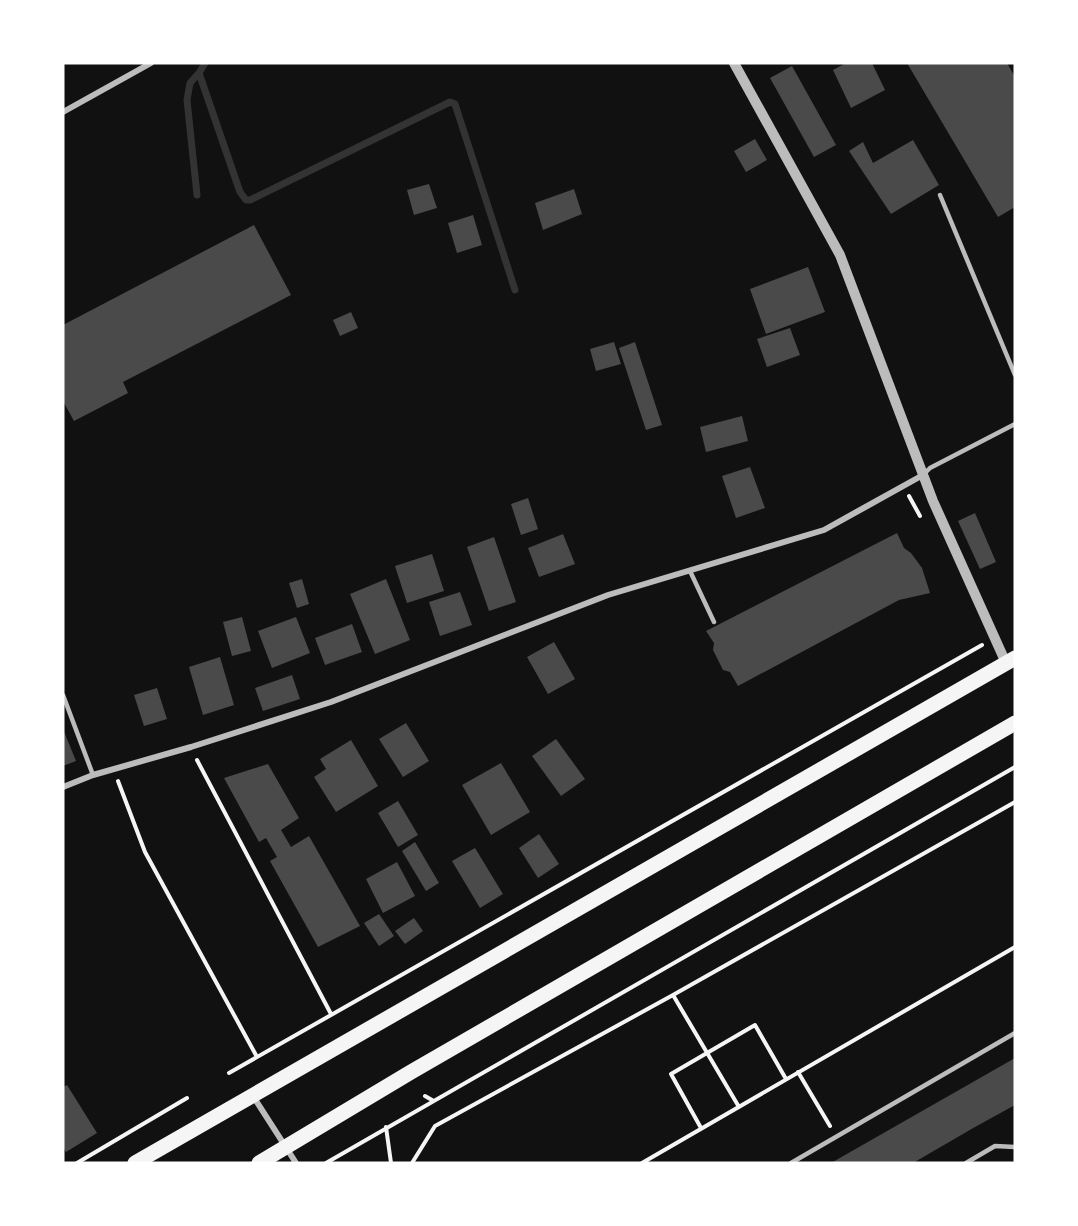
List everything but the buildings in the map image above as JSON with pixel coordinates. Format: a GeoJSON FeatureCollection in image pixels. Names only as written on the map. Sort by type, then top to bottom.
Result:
{"type":"FeatureCollection","features":[{"type":"Feature","properties":{"kind":"main road"},"geometry":{"type":"LineString","coordinates":[[135,1163],[1010,660]]}},
{"type":"Feature","properties":{"kind":"main road"},"geometry":{"type":"LineString","coordinates":[[259,1163],[411,1072],[1015,723]]}},
{"type":"Feature","properties":{"kind":"street"},"geometry":{"type":"LineString","coordinates":[[63,112],[152,63]]}},
{"type":"Feature","properties":{"kind":"street"},"geometry":{"type":"LineString","coordinates":[[734,63],[840,255],[923,475],[975,598],[1010,660]]}},
{"type":"Feature","properties":{"kind":"street"},"geometry":{"type":"LineString","coordinates":[[63,787],[93,775],[191,747],[331,702],[608,595],[824,530],[923,475]]}},
{"type":"Feature","properties":{"kind":"street"},"geometry":{"type":"LineString","coordinates":[[253,1096],[296,1163]]}},
{"type":"Feature","properties":{"kind":"lane"},"geometry":{"type":"LineString","coordinates":[[940,195],[1015,375]]}},
{"type":"Feature","properties":{"kind":"lane"},"geometry":{"type":"LineString","coordinates":[[923,475],[930,468],[1015,424]]}},
{"type":"Feature","properties":{"kind":"lane"},"geometry":{"type":"LineString","coordinates":[[690,571],[714,622]]}},
{"type":"Feature","properties":{"kind":"lane"},"geometry":{"type":"LineString","coordinates":[[63,694],[93,775]]}},
{"type":"Feature","properties":{"kind":"lane"},"geometry":{"type":"LineString","coordinates":[[791,1163],[1015,1033]]}},
{"type":"Feature","properties":{"kind":"lane"},"geometry":{"type":"LineString","coordinates":[[966,1163],[995,1146],[1015,1147]]}},
{"type":"Feature","properties":{"kind":"path"},"geometry":{"type":"LineString","coordinates":[[229,1073],[984,643]]}},
{"type":"Feature","properties":{"kind":"path"},"geometry":{"type":"LineString","coordinates":[[191,747],[331,1014]]}},
{"type":"Feature","properties":{"kind":"path"},"geometry":{"type":"LineString","coordinates":[[326,1163],[1015,767]]}},
{"type":"Feature","properties":{"kind":"path"},"geometry":{"type":"LineString","coordinates":[[113,769],[145,852],[257,1057]]}},
{"type":"Feature","properties":{"kind":"path"},"geometry":{"type":"LineString","coordinates":[[412,1163],[435,1126],[1015,802]]}},
{"type":"Feature","properties":{"kind":"path"},"geometry":{"type":"LineString","coordinates":[[642,1163],[1015,947]]}},
{"type":"Feature","properties":{"kind":"path"},"geometry":{"type":"LineString","coordinates":[[673,995],[739,1107]]}},
{"type":"Feature","properties":{"kind":"path"},"geometry":{"type":"LineString","coordinates":[[701,1128],[670,1074],[755,1025],[786,1079]]}},
{"type":"Feature","properties":{"kind":"path"},"geometry":{"type":"LineString","coordinates":[[798,1072],[837,1136]]}},
{"type":"Feature","properties":{"kind":"path"},"geometry":{"type":"LineString","coordinates":[[425,1096],[433,1100]]}},
{"type":"Feature","properties":{"kind":"path"},"geometry":{"type":"LineString","coordinates":[[77,1163],[187,1098]]}},
{"type":"Feature","properties":{"kind":"path"},"geometry":{"type":"LineString","coordinates":[[386,1127],[390,1163]]}},
{"type":"Feature","properties":{"kind":"path"},"geometry":{"type":"LineString","coordinates":[[361,1142],[362,1134]]}},
{"type":"Feature","properties":{"kind":"waterway"},"geometry":{"type":"LineString","coordinates":[[205,63],[199,73],[240,192],[246,200],[450,102],[455,104],[515,290]]}},
{"type":"Feature","properties":{"kind":"waterway"},"geometry":{"type":"LineString","coordinates":[[197,195],[187,100],[190,83],[199,73]]}}]}
